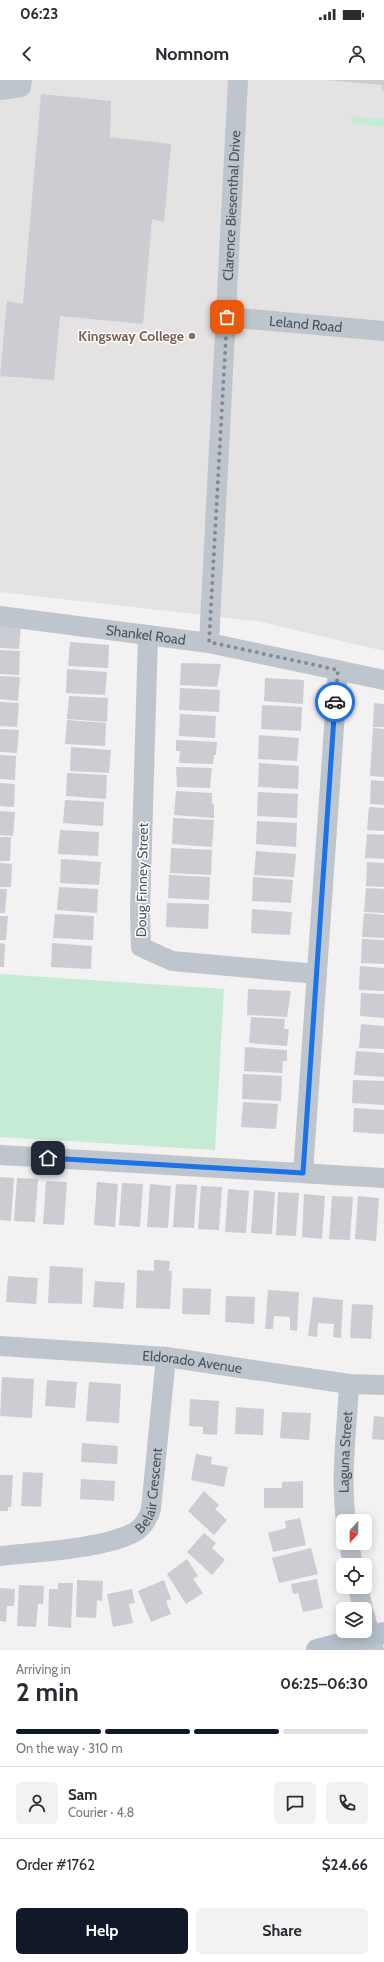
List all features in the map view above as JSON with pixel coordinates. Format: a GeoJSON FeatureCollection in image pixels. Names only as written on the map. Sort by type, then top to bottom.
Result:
{"type":"FeatureCollection","features":[{"type":"Feature","properties":{"kind":"main road"},"geometry":{"type":"LineString","coordinates":[[317,1650],[376,1640]]}},
{"type":"Feature","properties":{"kind":"street"},"geometry":{"type":"LineString","coordinates":[[0,90],[21,87],[22,80]]}},
{"type":"Feature","properties":{"kind":"street","name":"Clarence Biesenthal Drive"},"geometry":{"type":"LineString","coordinates":[[209,642],[227,317],[238,80]]}},
{"type":"Feature","properties":{"kind":"street","name":"Leland Road"},"geometry":{"type":"LineString","coordinates":[[227,317],[384,330]]}},
{"type":"Feature","properties":{"kind":"street","name":"Shankel Road"},"geometry":{"type":"LineString","coordinates":[[0,616],[209,642],[384,680]]}},
{"type":"Feature","properties":{"kind":"street","name":"Doug Finney Street"},"geometry":{"type":"LineString","coordinates":[[148,635],[140,912],[141,946],[172,961],[316,974]]}},
{"type":"Feature","properties":{"kind":"street"},"geometry":{"type":"LineString","coordinates":[[303,1173],[338,670]]}},
{"type":"Feature","properties":{"kind":"street"},"geometry":{"type":"LineString","coordinates":[[0,1155],[384,1178]]}},
{"type":"Feature","properties":{"kind":"street","name":"Eldorado Avenue"},"geometry":{"type":"LineString","coordinates":[[0,1346],[166,1357],[349,1384],[384,1385]]}},
{"type":"Feature","properties":{"kind":"street","name":"Belair Crescent"},"geometry":{"type":"LineString","coordinates":[[0,1556],[78,1547],[115,1540],[134,1533],[146,1522],[151,1509],[166,1357]]}},
{"type":"Feature","properties":{"kind":"street","name":"Laguna Street"},"geometry":{"type":"LineString","coordinates":[[345,1514],[343,1504],[344,1473],[349,1384]]}},
{"type":"Feature","properties":{"kind":"shaded area","name":"Kingsway College"},"geometry":{"type":"Polygon","coordinates":[[[0,80],[384,80],[384,651],[257,621],[0,592],[0,80]]]}},
{"type":"Feature","properties":{"kind":"green space"},"geometry":{"type":"Polygon","coordinates":[[[352,116],[384,119],[384,127],[354,124],[350,120],[352,116]]]}},
{"type":"Feature","properties":{"kind":"green space"},"geometry":{"type":"Polygon","coordinates":[[[0,974],[224,989],[215,1150],[0,1137],[0,974]]]}},
{"type":"Feature","properties":{"kind":"building"},"geometry":{"type":"Polygon","coordinates":[[[327,80],[384,80],[384,91],[382,91],[382,85],[327,80]]]}},
{"type":"Feature","properties":{"kind":"building"},"geometry":{"type":"Polygon","coordinates":[[[41,94],[111,101],[110,137],[171,144],[164,222],[152,219],[143,324],[60,316],[54,380],[0,376],[7,301],[23,304],[41,94]]]}},
{"type":"Feature","properties":{"kind":"building"},"geometry":{"type":"Polygon","coordinates":[[[0,625],[21,626],[19,649],[0,648],[0,625]]]}},
{"type":"Feature","properties":{"kind":"building"},"geometry":{"type":"Polygon","coordinates":[[[70,642],[109,645],[108,668],[68,666],[70,642]]]}},
{"type":"Feature","properties":{"kind":"building"},"geometry":{"type":"Polygon","coordinates":[[[0,650],[20,651],[19,675],[0,674],[0,650]]]}},
{"type":"Feature","properties":{"kind":"building"},"geometry":{"type":"Polygon","coordinates":[[[181,663],[221,664],[217,687],[180,685],[181,663]]]}},
{"type":"Feature","properties":{"kind":"building"},"geometry":{"type":"Polygon","coordinates":[[[67,669],[107,672],[105,695],[66,693],[67,669]]]}},
{"type":"Feature","properties":{"kind":"building"},"geometry":{"type":"Polygon","coordinates":[[[0,676],[20,677],[18,701],[0,699],[0,676]]]}},
{"type":"Feature","properties":{"kind":"building"},"geometry":{"type":"Polygon","coordinates":[[[265,678],[304,680],[303,704],[264,701],[265,678]]]}},
{"type":"Feature","properties":{"kind":"building"},"geometry":{"type":"Polygon","coordinates":[[[180,688],[220,690],[219,712],[179,710],[180,688]]]}},
{"type":"Feature","properties":{"kind":"building"},"geometry":{"type":"Polygon","coordinates":[[[69,696],[108,698],[107,722],[67,719],[69,696]]]}},
{"type":"Feature","properties":{"kind":"building"},"geometry":{"type":"Polygon","coordinates":[[[0,702],[19,703],[17,727],[0,726],[0,702]]]}},
{"type":"Feature","properties":{"kind":"building"},"geometry":{"type":"Polygon","coordinates":[[[374,703],[384,704],[384,727],[373,727],[374,703]]]}},
{"type":"Feature","properties":{"kind":"building"},"geometry":{"type":"Polygon","coordinates":[[[262,705],[302,707],[301,731],[261,729],[262,705]]]}},
{"type":"Feature","properties":{"kind":"building"},"geometry":{"type":"Polygon","coordinates":[[[180,714],[216,716],[215,738],[179,736],[180,714]]]}},
{"type":"Feature","properties":{"kind":"building"},"geometry":{"type":"Polygon","coordinates":[[[67,720],[106,723],[105,746],[65,744],[67,720]]]}},
{"type":"Feature","properties":{"kind":"building"},"geometry":{"type":"Polygon","coordinates":[[[373,728],[384,729],[384,777],[370,776],[373,728]]]}},
{"type":"Feature","properties":{"kind":"building"},"geometry":{"type":"Polygon","coordinates":[[[0,729],[19,730],[17,753],[0,752],[0,729]]]}},
{"type":"Feature","properties":{"kind":"building"},"geometry":{"type":"Polygon","coordinates":[[[259,735],[299,738],[297,761],[258,759],[259,735]]]}},
{"type":"Feature","properties":{"kind":"building"},"geometry":{"type":"Polygon","coordinates":[[[176,740],[217,742],[216,755],[214,755],[213,764],[179,763],[180,751],[176,751],[176,740]]]}},
{"type":"Feature","properties":{"kind":"building"},"geometry":{"type":"Polygon","coordinates":[[[71,747],[111,750],[109,773],[70,771],[71,747]]]}},
{"type":"Feature","properties":{"kind":"building"},"geometry":{"type":"Polygon","coordinates":[[[0,755],[16,756],[15,780],[0,779],[0,755]]]}},
{"type":"Feature","properties":{"kind":"building"},"geometry":{"type":"Polygon","coordinates":[[[259,763],[299,766],[298,789],[258,787],[259,763]]]}},
{"type":"Feature","properties":{"kind":"building"},"geometry":{"type":"Polygon","coordinates":[[[176,767],[212,768],[210,788],[177,787],[176,767]]]}},
{"type":"Feature","properties":{"kind":"building"},"geometry":{"type":"Polygon","coordinates":[[[67,773],[107,775],[106,799],[66,796],[67,773]]]}},
{"type":"Feature","properties":{"kind":"building"},"geometry":{"type":"Polygon","coordinates":[[[371,780],[384,781],[384,805],[370,804],[371,780]]]}},
{"type":"Feature","properties":{"kind":"building"},"geometry":{"type":"Polygon","coordinates":[[[0,783],[15,784],[14,807],[0,806],[0,783]]]}},
{"type":"Feature","properties":{"kind":"building"},"geometry":{"type":"Polygon","coordinates":[[[176,791],[212,793],[214,818],[174,815],[176,791]]]}},
{"type":"Feature","properties":{"kind":"building"},"geometry":{"type":"Polygon","coordinates":[[[258,792],[298,794],[297,818],[257,816],[258,792]]]}},
{"type":"Feature","properties":{"kind":"building"},"geometry":{"type":"Polygon","coordinates":[[[65,800],[104,802],[103,826],[63,823],[65,800]]]}},
{"type":"Feature","properties":{"kind":"building"},"geometry":{"type":"Polygon","coordinates":[[[369,807],[384,808],[384,831],[367,830],[369,807]]]}},
{"type":"Feature","properties":{"kind":"building"},"geometry":{"type":"Polygon","coordinates":[[[0,811],[15,812],[13,836],[0,835],[0,811]]]}},
{"type":"Feature","properties":{"kind":"building"},"geometry":{"type":"Polygon","coordinates":[[[173,818],[214,820],[212,847],[172,844],[173,818]]]}},
{"type":"Feature","properties":{"kind":"building"},"geometry":{"type":"Polygon","coordinates":[[[257,821],[297,823],[296,847],[256,844],[257,821]]]}},
{"type":"Feature","properties":{"kind":"building"},"geometry":{"type":"Polygon","coordinates":[[[60,830],[99,832],[98,856],[58,854],[60,830]]]}},
{"type":"Feature","properties":{"kind":"building"},"geometry":{"type":"Polygon","coordinates":[[[367,834],[384,835],[384,859],[365,858],[367,834]]]}},
{"type":"Feature","properties":{"kind":"building"},"geometry":{"type":"Polygon","coordinates":[[[0,837],[11,837],[10,861],[0,861],[0,837]]]}},
{"type":"Feature","properties":{"kind":"building"},"geometry":{"type":"Polygon","coordinates":[[[171,848],[212,850],[211,875],[170,873],[171,848]]]}},
{"type":"Feature","properties":{"kind":"building"},"geometry":{"type":"Polygon","coordinates":[[[256,851],[296,854],[294,877],[254,875],[256,851]]]}},
{"type":"Feature","properties":{"kind":"building"},"geometry":{"type":"Polygon","coordinates":[[[61,859],[101,862],[99,885],[60,883],[61,859]]]}},
{"type":"Feature","properties":{"kind":"building"},"geometry":{"type":"Polygon","coordinates":[[[367,862],[384,863],[384,887],[366,886],[367,862]]]}},
{"type":"Feature","properties":{"kind":"building"},"geometry":{"type":"Polygon","coordinates":[[[0,863],[12,864],[11,887],[0,887],[0,863]]]}},
{"type":"Feature","properties":{"kind":"building"},"geometry":{"type":"Polygon","coordinates":[[[169,875],[210,877],[209,900],[168,898],[169,875]]]}},
{"type":"Feature","properties":{"kind":"building"},"geometry":{"type":"Polygon","coordinates":[[[253,877],[293,880],[291,903],[252,901],[253,877]]]}},
{"type":"Feature","properties":{"kind":"building"},"geometry":{"type":"Polygon","coordinates":[[[59,887],[98,889],[97,913],[57,910],[59,887]]]}},
{"type":"Feature","properties":{"kind":"building"},"geometry":{"type":"Polygon","coordinates":[[[366,888],[384,889],[384,913],[364,912],[366,888]]]}},
{"type":"Feature","properties":{"kind":"building"},"geometry":{"type":"Polygon","coordinates":[[[0,889],[7,889],[5,913],[0,913],[0,889]]]}},
{"type":"Feature","properties":{"kind":"building"},"geometry":{"type":"Polygon","coordinates":[[[167,903],[209,904],[208,929],[166,927],[167,903]]]}},
{"type":"Feature","properties":{"kind":"building"},"geometry":{"type":"Polygon","coordinates":[[[252,909],[292,912],[290,935],[251,933],[252,909]]]}},
{"type":"Feature","properties":{"kind":"building"},"geometry":{"type":"Polygon","coordinates":[[[364,913],[384,915],[384,938],[362,937],[364,913]]]}},
{"type":"Feature","properties":{"kind":"building"},"geometry":{"type":"Polygon","coordinates":[[[55,914],[94,916],[93,940],[53,938],[55,914]]]}},
{"type":"Feature","properties":{"kind":"building"},"geometry":{"type":"Polygon","coordinates":[[[0,916],[8,916],[6,940],[0,940],[0,916]]]}},
{"type":"Feature","properties":{"kind":"building"},"geometry":{"type":"Polygon","coordinates":[[[362,939],[384,940],[384,964],[361,963],[362,939]]]}},
{"type":"Feature","properties":{"kind":"building"},"geometry":{"type":"Polygon","coordinates":[[[0,943],[5,944],[4,967],[0,967],[0,943]]]}},
{"type":"Feature","properties":{"kind":"building"},"geometry":{"type":"Polygon","coordinates":[[[52,943],[92,946],[91,969],[51,967],[52,943]]]}},
{"type":"Feature","properties":{"kind":"building"},"geometry":{"type":"Polygon","coordinates":[[[360,966],[384,968],[384,991],[359,990],[360,966]]]}},
{"type":"Feature","properties":{"kind":"building"},"geometry":{"type":"Polygon","coordinates":[[[248,989],[291,991],[287,1017],[247,1015],[248,989]]]}},
{"type":"Feature","properties":{"kind":"building"},"geometry":{"type":"Polygon","coordinates":[[[361,993],[384,994],[384,1018],[360,1016],[361,993]]]}},
{"type":"Feature","properties":{"kind":"building"},"geometry":{"type":"Polygon","coordinates":[[[251,1017],[285,1019],[284,1029],[289,1029],[287,1046],[249,1043],[251,1017]]]}},
{"type":"Feature","properties":{"kind":"building"},"geometry":{"type":"Polygon","coordinates":[[[361,1024],[384,1026],[384,1049],[359,1048],[361,1024]]]}},
{"type":"Feature","properties":{"kind":"building"},"geometry":{"type":"Polygon","coordinates":[[[245,1047],[287,1050],[287,1061],[283,1061],[282,1073],[244,1071],[245,1047]]]}},
{"type":"Feature","properties":{"kind":"building"},"geometry":{"type":"Polygon","coordinates":[[[356,1051],[384,1053],[384,1077],[354,1075],[356,1051]]]}},
{"type":"Feature","properties":{"kind":"building"},"geometry":{"type":"Polygon","coordinates":[[[243,1074],[282,1076],[281,1101],[242,1099],[243,1074]]]}},
{"type":"Feature","properties":{"kind":"building"},"geometry":{"type":"Polygon","coordinates":[[[353,1080],[384,1081],[384,1105],[352,1103],[353,1080]]]}},
{"type":"Feature","properties":{"kind":"building"},"geometry":{"type":"Polygon","coordinates":[[[243,1102],[278,1104],[276,1129],[241,1127],[243,1102]]]}},
{"type":"Feature","properties":{"kind":"building"},"geometry":{"type":"Polygon","coordinates":[[[354,1108],[384,1110],[384,1134],[353,1132],[354,1108]]]}},
{"type":"Feature","properties":{"kind":"building"},"geometry":{"type":"Polygon","coordinates":[[[0,1177],[14,1178],[11,1221],[0,1220],[0,1177]]]}},
{"type":"Feature","properties":{"kind":"building"},"geometry":{"type":"Polygon","coordinates":[[[17,1178],[38,1179],[35,1222],[14,1221],[17,1178]]]}},
{"type":"Feature","properties":{"kind":"building"},"geometry":{"type":"Polygon","coordinates":[[[46,1181],[67,1182],[64,1225],[43,1224],[46,1181]]]}},
{"type":"Feature","properties":{"kind":"building"},"geometry":{"type":"Polygon","coordinates":[[[97,1182],[118,1184],[115,1227],[94,1225],[97,1182]]]}},
{"type":"Feature","properties":{"kind":"building"},"geometry":{"type":"Polygon","coordinates":[[[122,1183],[143,1184],[140,1227],[119,1225],[122,1183]]]}},
{"type":"Feature","properties":{"kind":"building"},"geometry":{"type":"Polygon","coordinates":[[[150,1184],[171,1186],[168,1228],[147,1227],[150,1184]]]}},
{"type":"Feature","properties":{"kind":"building"},"geometry":{"type":"Polygon","coordinates":[[[176,1184],[197,1185],[194,1228],[173,1227],[176,1184]]]}},
{"type":"Feature","properties":{"kind":"building"},"geometry":{"type":"Polygon","coordinates":[[[201,1186],[222,1187],[219,1230],[198,1229],[201,1186]]]}},
{"type":"Feature","properties":{"kind":"building"},"geometry":{"type":"Polygon","coordinates":[[[228,1189],[249,1191],[246,1233],[225,1232],[228,1189]]]}},
{"type":"Feature","properties":{"kind":"building"},"geometry":{"type":"Polygon","coordinates":[[[254,1190],[275,1192],[272,1234],[251,1233],[254,1190]]]}},
{"type":"Feature","properties":{"kind":"building"},"geometry":{"type":"Polygon","coordinates":[[[278,1192],[299,1193],[296,1236],[276,1235],[278,1192]]]}},
{"type":"Feature","properties":{"kind":"building"},"geometry":{"type":"Polygon","coordinates":[[[304,1194],[325,1196],[322,1239],[302,1237],[304,1194]]]}},
{"type":"Feature","properties":{"kind":"building"},"geometry":{"type":"Polygon","coordinates":[[[332,1196],[353,1197],[350,1240],[329,1239],[332,1196]]]}},
{"type":"Feature","properties":{"kind":"building"},"geometry":{"type":"Polygon","coordinates":[[[358,1196],[379,1198],[376,1241],[355,1239],[358,1196]]]}},
{"type":"Feature","properties":{"kind":"building"},"geometry":{"type":"Polygon","coordinates":[[[154,1260],[170,1261],[169,1271],[172,1271],[170,1309],[136,1308],[137,1270],[154,1271],[154,1260]]]}},
{"type":"Feature","properties":{"kind":"building"},"geometry":{"type":"Polygon","coordinates":[[[50,1266],[83,1268],[82,1304],[48,1303],[50,1266]]]}},
{"type":"Feature","properties":{"kind":"building"},"geometry":{"type":"Polygon","coordinates":[[[8,1276],[38,1278],[36,1304],[6,1302],[8,1276]]]}},
{"type":"Feature","properties":{"kind":"building"},"geometry":{"type":"Polygon","coordinates":[[[95,1281],[125,1283],[123,1309],[93,1307],[95,1281]]]}},
{"type":"Feature","properties":{"kind":"building"},"geometry":{"type":"Polygon","coordinates":[[[183,1288],[211,1289],[210,1315],[182,1314],[183,1288]]]}},
{"type":"Feature","properties":{"kind":"building"},"geometry":{"type":"Polygon","coordinates":[[[268,1290],[299,1292],[297,1331],[290,1330],[290,1317],[274,1316],[273,1329],[265,1329],[268,1290]]]}},
{"type":"Feature","properties":{"kind":"building"},"geometry":{"type":"Polygon","coordinates":[[[226,1296],[255,1297],[254,1324],[225,1322],[226,1296]]]}},
{"type":"Feature","properties":{"kind":"building"},"geometry":{"type":"Polygon","coordinates":[[[313,1297],[343,1300],[341,1338],[333,1337],[334,1324],[318,1323],[317,1337],[308,1336],[313,1297]]]}},
{"type":"Feature","properties":{"kind":"building"},"geometry":{"type":"Polygon","coordinates":[[[352,1304],[373,1305],[371,1339],[350,1338],[352,1304]]]}},
{"type":"Feature","properties":{"kind":"building"},"geometry":{"type":"Polygon","coordinates":[[[2,1377],[34,1379],[32,1418],[0,1416],[2,1377]]]}},
{"type":"Feature","properties":{"kind":"building"},"geometry":{"type":"Polygon","coordinates":[[[47,1380],[77,1382],[75,1408],[45,1406],[47,1380]]]}},
{"type":"Feature","properties":{"kind":"building"},"geometry":{"type":"Polygon","coordinates":[[[89,1382],[121,1384],[119,1423],[86,1421],[89,1382]]]}},
{"type":"Feature","properties":{"kind":"building"},"geometry":{"type":"Polygon","coordinates":[[[190,1399],[219,1401],[217,1435],[203,1434],[203,1427],[189,1426],[190,1399]]]}},
{"type":"Feature","properties":{"kind":"building"},"geometry":{"type":"Polygon","coordinates":[[[236,1407],[264,1409],[263,1435],[235,1434],[236,1407]]]}},
{"type":"Feature","properties":{"kind":"building"},"geometry":{"type":"Polygon","coordinates":[[[282,1412],[311,1413],[309,1440],[280,1438],[282,1412]]]}},
{"type":"Feature","properties":{"kind":"building"},"geometry":{"type":"Polygon","coordinates":[[[374,1416],[384,1417],[384,1440],[372,1439],[374,1416]]]}},
{"type":"Feature","properties":{"kind":"building"},"geometry":{"type":"Polygon","coordinates":[[[82,1443],[118,1446],[117,1464],[81,1462],[82,1443]]]}},
{"type":"Feature","properties":{"kind":"building"},"geometry":{"type":"Polygon","coordinates":[[[196,1454],[212,1457],[211,1464],[228,1467],[224,1487],[191,1480],[196,1454]]]}},
{"type":"Feature","properties":{"kind":"building"},"geometry":{"type":"Polygon","coordinates":[[[23,1472],[43,1473],[41,1507],[21,1506],[23,1472]]]}},
{"type":"Feature","properties":{"kind":"building"},"geometry":{"type":"Polygon","coordinates":[[[0,1475],[13,1475],[11,1507],[8,1507],[8,1511],[0,1511],[0,1475]]]}},
{"type":"Feature","properties":{"kind":"building"},"geometry":{"type":"Polygon","coordinates":[[[81,1479],[115,1481],[114,1501],[80,1499],[81,1479]]]}},
{"type":"Feature","properties":{"kind":"building"},"geometry":{"type":"Polygon","coordinates":[[[303,1481],[303,1508],[264,1508],[264,1488],[282,1488],[282,1482],[303,1481]]]}},
{"type":"Feature","properties":{"kind":"building"},"geometry":{"type":"Polygon","coordinates":[[[204,1491],[219,1505],[215,1509],[227,1520],[214,1535],[188,1511],[204,1491]]]}},
{"type":"Feature","properties":{"kind":"building"},"geometry":{"type":"Polygon","coordinates":[[[300,1518],[306,1545],[273,1552],[268,1533],[286,1528],[285,1521],[300,1518]]]}},
{"type":"Feature","properties":{"kind":"building"},"geometry":{"type":"Polygon","coordinates":[[[204,1533],[216,1543],[212,1548],[225,1560],[212,1575],[187,1552],[204,1533]]]}},
{"type":"Feature","properties":{"kind":"building"},"geometry":{"type":"Polygon","coordinates":[[[311,1548],[318,1574],[279,1583],[272,1558],[311,1548]]]}},
{"type":"Feature","properties":{"kind":"building"},"geometry":{"type":"Polygon","coordinates":[[[187,1559],[198,1576],[193,1579],[203,1593],[186,1604],[167,1574],[187,1559]]]}},
{"type":"Feature","properties":{"kind":"building"},"geometry":{"type":"Polygon","coordinates":[[[317,1579],[323,1608],[303,1612],[298,1593],[293,1594],[291,1584],[317,1579]]]}},
{"type":"Feature","properties":{"kind":"building"},"geometry":{"type":"Polygon","coordinates":[[[77,1580],[103,1581],[102,1601],[97,1600],[96,1618],[76,1617],[77,1580]]]}},
{"type":"Feature","properties":{"kind":"building"},"geometry":{"type":"Polygon","coordinates":[[[164,1580],[171,1599],[166,1601],[171,1614],[151,1622],[138,1591],[164,1580]]]}},
{"type":"Feature","properties":{"kind":"building"},"geometry":{"type":"Polygon","coordinates":[[[58,1583],[73,1583],[71,1628],[48,1626],[49,1589],[58,1589],[58,1583]]]}},
{"type":"Feature","properties":{"kind":"building"},"geometry":{"type":"Polygon","coordinates":[[[19,1585],[44,1586],[43,1604],[38,1604],[36,1627],[17,1626],[19,1585]]]}},
{"type":"Feature","properties":{"kind":"building"},"geometry":{"type":"Polygon","coordinates":[[[0,1588],[15,1589],[14,1606],[7,1606],[6,1622],[0,1621],[0,1588]]]}},
{"type":"Feature","properties":{"kind":"building"},"geometry":{"type":"Polygon","coordinates":[[[132,1589],[135,1603],[129,1604],[133,1623],[113,1627],[107,1594],[132,1589]]]}},
{"type":"Feature","properties":{"kind":"way so far"},"geometry":{"type":"LineString","coordinates":[[227,317],[209,642],[338,670],[335,702]]}},
{"type":"Feature","properties":{"kind":"place","name":"Kingsway College"},"geometry":{"type":"Point","coordinates":[192,336]}},
{"type":"Feature","properties":{"kind":"route"},"geometry":{"type":"LineString","coordinates":[[48,1158],[303,1173],[335,702]]}}]}
